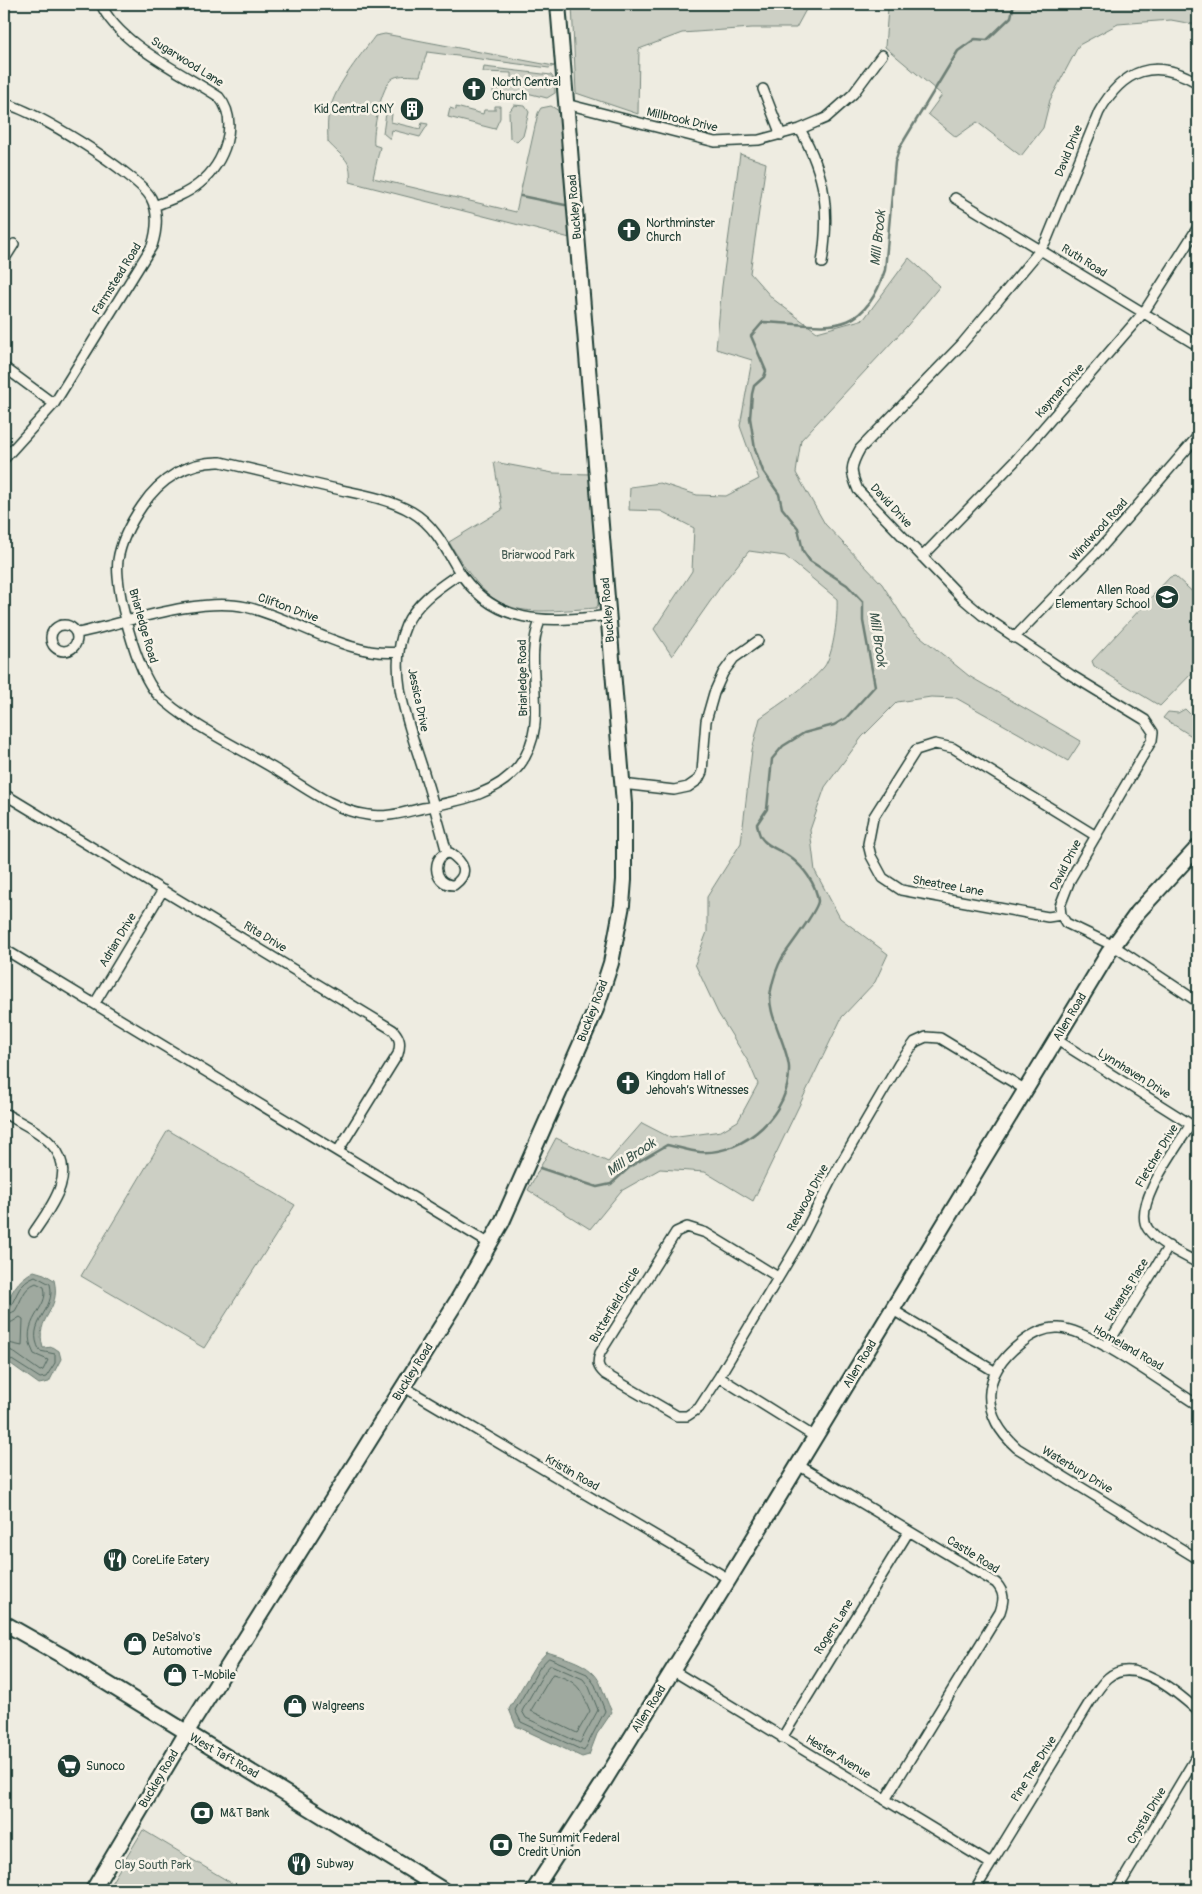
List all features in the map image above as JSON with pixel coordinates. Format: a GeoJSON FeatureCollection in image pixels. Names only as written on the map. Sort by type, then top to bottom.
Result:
{"type":"FeatureCollection","features":[{"type":"Feature","properties":{"kind":"street","name":"Sugarwood Lane"},"geometry":{"type":"LineString","coordinates":[[100,4],[110,20],[126,36],[219,97],[225,103],[230,127],[222,153],[201,183],[184,194],[154,206]]}},
{"type":"Feature","properties":{"kind":"street","name":"Buckley Road"},"geometry":{"type":"LineString","coordinates":[[94,1890],[186,1734],[404,1387],[490,1244],[529,1164],[596,1009],[611,962],[624,880],[622,784],[558,4]]}},
{"type":"Feature","properties":{"kind":"street","name":"Millbrook Drive"},"geometry":{"type":"LineString","coordinates":[[566,104],[715,142],[746,142],[781,135],[826,118],[839,108],[882,55]]}},
{"type":"Feature","properties":{"kind":"street","name":"David Drive"},"geometry":{"type":"LineString","coordinates":[[1061,915],[1060,906],[1070,880],[1152,740],[1153,732],[1145,720],[1014,638],[962,598],[858,490],[852,476],[852,464],[860,449],[961,345],[1041,249],[1047,239],[1108,94],[1122,80],[1136,73],[1155,69],[1186,76],[1198,83]]}},
{"type":"Feature","properties":{"kind":"street"},"geometry":{"type":"LineString","coordinates":[[763,89],[781,135]]}},
{"type":"Feature","properties":{"kind":"street","name":"Farmstead Road"},"geometry":{"type":"LineString","coordinates":[[4,104],[26,110],[125,171],[142,184],[154,206],[156,226],[152,246],[54,404],[4,459]]}},
{"type":"Feature","properties":{"kind":"street"},"geometry":{"type":"LineString","coordinates":[[800,129],[812,151],[825,203],[827,227],[822,263]]}},
{"type":"Feature","properties":{"kind":"street","name":"Ruth Road"},"geometry":{"type":"LineString","coordinates":[[955,198],[1198,346]]}},
{"type":"Feature","properties":{"kind":"street","name":"Kaymar Drive"},"geometry":{"type":"LineString","coordinates":[[922,557],[1014,462],[1144,312],[1198,227]]}},
{"type":"Feature","properties":{"kind":"street"},"geometry":{"type":"LineString","coordinates":[[4,260],[14,244]]}},
{"type":"Feature","properties":{"kind":"street"},"geometry":{"type":"LineString","coordinates":[[4,367],[54,404]]}},
{"type":"Feature","properties":{"kind":"street","name":"Windwood Road"},"geometry":{"type":"LineString","coordinates":[[1014,638],[1100,549],[1198,436]]}},
{"type":"Feature","properties":{"kind":"street","name":"Briarledge Road"},"geometry":{"type":"LineString","coordinates":[[540,621],[533,645],[537,710],[535,734],[531,748],[509,776],[490,789],[464,800],[391,816],[368,815],[346,810],[188,717],[157,693],[147,681],[140,667],[119,587],[118,563],[120,548],[131,523],[151,492],[161,482],[174,474],[198,464],[221,462],[395,503],[414,513],[430,526],[471,587],[496,608],[514,616],[540,621],[572,620],[608,615]]}},
{"type":"Feature","properties":{"kind":"street","name":"Jessica Drive"},"geometry":{"type":"LineString","coordinates":[[446,853],[402,696],[399,652],[406,623],[422,601],[460,573]]}},
{"type":"Feature","properties":{"kind":"street","name":"Clifton Drive"},"geometry":{"type":"LineString","coordinates":[[78,633],[175,610],[212,606],[246,606],[346,644],[378,652],[399,652]]}},
{"type":"Feature","properties":{"kind":"street"},"geometry":{"type":"LineString","coordinates":[[622,784],[674,790],[688,788],[698,780],[702,772],[706,721],[714,693],[723,673],[734,658],[758,641]]}},
{"type":"Feature","properties":{"kind":"street","name":"Sheatree Lane"},"geometry":{"type":"LineString","coordinates":[[1061,915],[1048,917],[901,890],[883,878],[871,856],[868,844],[873,818],[916,750],[935,744],[953,748],[1096,836]]}},
{"type":"Feature","properties":{"kind":"street","name":"Rita Drive"},"geometry":{"type":"LineString","coordinates":[[4,794],[362,1010],[398,1036],[401,1045],[398,1054],[338,1151]]}},
{"type":"Feature","properties":{"kind":"street","name":"Allen Road"},"geometry":{"type":"LineString","coordinates":[[534,1890],[728,1579],[1114,946],[1138,912],[1196,853]]}},
{"type":"Feature","properties":{"kind":"street","name":"Adrian Drive"},"geometry":{"type":"LineString","coordinates":[[95,1003],[163,890]]}},
{"type":"Feature","properties":{"kind":"street"},"geometry":{"type":"LineString","coordinates":[[1061,915],[1066,923],[1114,946],[1198,1002]]}},
{"type":"Feature","properties":{"kind":"street"},"geometry":{"type":"LineString","coordinates":[[4,949],[490,1244]]}},
{"type":"Feature","properties":{"kind":"street","name":"Redwood Drive"},"geometry":{"type":"LineString","coordinates":[[719,1376],[778,1277],[830,1182],[899,1064],[915,1042],[926,1037],[940,1038],[1026,1090]]}},
{"type":"Feature","properties":{"kind":"street","name":"Lynnhaven Drive"},"geometry":{"type":"LineString","coordinates":[[1056,1040],[1195,1126]]}},
{"type":"Feature","properties":{"kind":"street"},"geometry":{"type":"LineString","coordinates":[[4,1113],[52,1144],[63,1167],[62,1183],[56,1200],[34,1232]]}},
{"type":"Feature","properties":{"kind":"street","name":"Fletcher Drive"},"geometry":{"type":"LineString","coordinates":[[1195,1126],[1146,1198],[1143,1220],[1148,1229],[1169,1246],[1198,1264]]}},
{"type":"Feature","properties":{"kind":"street","name":"Butterfield Circle"},"geometry":{"type":"LineString","coordinates":[[719,1376],[699,1408],[687,1416],[677,1416],[605,1374],[599,1369],[598,1363],[600,1353],[669,1240],[676,1232],[685,1227],[694,1228],[706,1233],[778,1277]]}},
{"type":"Feature","properties":{"kind":"street","name":"Edwards Place"},"geometry":{"type":"LineString","coordinates":[[1106,1347],[1169,1246]]}},
{"type":"Feature","properties":{"kind":"street"},"geometry":{"type":"LineString","coordinates":[[893,1310],[994,1371]]}},
{"type":"Feature","properties":{"kind":"street","name":"Homeland Road"},"geometry":{"type":"LineString","coordinates":[[994,1371],[1011,1350],[1030,1336],[1044,1329],[1059,1328],[1073,1331],[1106,1347],[1198,1405]]}},
{"type":"Feature","properties":{"kind":"street","name":"Waterbury Drive"},"geometry":{"type":"LineString","coordinates":[[994,1371],[990,1398],[993,1417],[1003,1436],[1017,1448],[1198,1558]]}},
{"type":"Feature","properties":{"kind":"street"},"geometry":{"type":"LineString","coordinates":[[719,1376],[815,1437]]}},
{"type":"Feature","properties":{"kind":"street","name":"Kristin Road"},"geometry":{"type":"LineString","coordinates":[[404,1387],[728,1579]]}},
{"type":"Feature","properties":{"kind":"street","name":"Castle Road"},"geometry":{"type":"LineString","coordinates":[[798,1464],[996,1584],[1002,1590],[1004,1600],[1000,1612],[885,1800]]}},
{"type":"Feature","properties":{"kind":"street","name":"Rogers Lane"},"geometry":{"type":"LineString","coordinates":[[782,1738],[909,1531]]}},
{"type":"Feature","properties":{"kind":"street","name":"West Taft Road"},"geometry":{"type":"LineString","coordinates":[[4,1623],[66,1658],[186,1734],[306,1804],[443,1890]]}},
{"type":"Feature","properties":{"kind":"street","name":"Hester Avenue"},"geometry":{"type":"LineString","coordinates":[[672,1670],[991,1864]]}},
{"type":"Feature","properties":{"kind":"street","name":"Pine Tree Drive"},"geometry":{"type":"LineString","coordinates":[[975,1890],[1091,1700],[1108,1678],[1124,1671],[1138,1671],[1161,1683],[1198,1711]]}},
{"type":"Feature","properties":{"kind":"street","name":"Crystal Drive"},"geometry":{"type":"LineString","coordinates":[[1117,1890],[1198,1754]]}},
{"type":"Feature","properties":{"kind":"green space"},"geometry":{"type":"Polygon","coordinates":[[[572,4],[809,4],[796,28],[752,28],[682,33],[639,49],[638,114],[576,93],[572,4]]]}},
{"type":"Feature","properties":{"kind":"green space"},"geometry":{"type":"Polygon","coordinates":[[[883,4],[1198,4],[1198,25],[1171,20],[1118,24],[1079,45],[1050,100],[1043,128],[1021,156],[977,122],[956,137],[928,114],[942,95],[885,47],[888,8],[883,4]]]}},
{"type":"Feature","properties":{"kind":"green space"},"geometry":{"type":"Polygon","coordinates":[[[385,34],[554,66],[549,68],[427,52],[420,76],[393,78],[381,99],[374,130],[374,145],[380,147],[373,178],[516,212],[538,113],[541,108],[551,106],[559,111],[570,238],[350,182],[348,163],[328,142],[330,107],[340,85],[361,54],[375,36],[385,34]]]}},
{"type":"Feature","properties":{"kind":"green space"},"geometry":{"type":"Polygon","coordinates":[[[484,67],[551,75],[554,79],[555,93],[547,98],[527,93],[499,94],[499,101],[494,101],[493,90],[511,88],[511,73],[483,72],[484,67]]]}},
{"type":"Feature","properties":{"kind":"green space"},"geometry":{"type":"Polygon","coordinates":[[[514,105],[525,106],[529,112],[523,136],[517,142],[510,138],[509,112],[514,105]]]}},
{"type":"Feature","properties":{"kind":"green space"},"geometry":{"type":"Polygon","coordinates":[[[495,106],[500,106],[500,118],[495,129],[448,117],[450,108],[456,110],[456,107],[483,114],[484,110],[495,110],[495,106]]]}},
{"type":"Feature","properties":{"kind":"green space"},"geometry":{"type":"Polygon","coordinates":[[[386,113],[392,114],[391,122],[420,129],[422,123],[428,124],[420,137],[392,130],[390,139],[383,133],[386,113]]]}},
{"type":"Feature","properties":{"kind":"green space"},"geometry":{"type":"Polygon","coordinates":[[[740,154],[766,163],[750,273],[773,299],[817,332],[864,319],[909,258],[940,286],[907,326],[801,440],[796,473],[825,524],[882,584],[910,628],[969,676],[1081,741],[1068,761],[956,698],[931,697],[897,702],[862,737],[825,787],[810,830],[815,871],[840,918],[888,954],[875,982],[842,1017],[753,1201],[705,1172],[660,1169],[621,1191],[590,1229],[528,1190],[556,1138],[608,1162],[642,1123],[671,1138],[721,1131],[738,1121],[758,1084],[749,1063],[718,1013],[695,964],[707,932],[707,897],[741,843],[752,750],[760,718],[802,688],[824,667],[835,634],[837,599],[785,556],[749,551],[723,583],[672,656],[654,629],[692,571],[694,528],[661,511],[629,510],[630,487],[660,483],[697,495],[726,496],[759,479],[740,426],[752,360],[716,349],[722,286],[740,154]]]}},
{"type":"Feature","properties":{"kind":"green space","name":"Briarwood Park"},"geometry":{"type":"Polygon","coordinates":[[[494,462],[553,473],[590,474],[598,598],[596,608],[544,611],[525,610],[508,606],[493,598],[479,586],[465,567],[449,542],[502,510],[494,462]]]}},
{"type":"Feature","properties":{"kind":"green space","name":"Allen Road Elementary School"},"geometry":{"type":"Polygon","coordinates":[[[1175,576],[1198,597],[1198,667],[1160,706],[1094,666],[1092,661],[1170,577],[1175,576]]]}},
{"type":"Feature","properties":{"kind":"green space"},"geometry":{"type":"Polygon","coordinates":[[[1185,709],[1198,722],[1196,732],[1198,740],[1163,718],[1168,712],[1178,713],[1185,709]]]}},
{"type":"Feature","properties":{"kind":"green space"},"geometry":{"type":"Polygon","coordinates":[[[168,1130],[295,1205],[204,1348],[81,1276],[168,1130]]]}},
{"type":"Feature","properties":{"kind":"green space","name":"Clay South Park"},"geometry":{"type":"Polygon","coordinates":[[[143,1830],[243,1890],[107,1890],[143,1830]]]}},
{"type":"Feature","properties":{"kind":"water"},"geometry":{"type":"Polygon","coordinates":[[[34,1271],[54,1280],[54,1300],[42,1328],[41,1337],[43,1348],[53,1347],[59,1351],[61,1359],[49,1382],[39,1384],[4,1359],[6,1309],[15,1287],[34,1271]]]}},
{"type":"Feature","properties":{"kind":"water"},"geometry":{"type":"Polygon","coordinates":[[[547,1652],[577,1662],[596,1676],[612,1712],[597,1734],[589,1755],[582,1757],[516,1726],[509,1709],[536,1664],[547,1652]]]}},
{"type":"Feature","properties":{"kind":"waterway","name":"Mill Brook"},"geometry":{"type":"LineString","coordinates":[[540,1168],[597,1187],[611,1184],[631,1166],[667,1145],[700,1152],[717,1151],[733,1146],[762,1128],[774,1114],[782,1100],[788,1084],[789,1067],[785,1048],[771,1008],[771,990],[778,965],[817,906],[818,901],[815,888],[804,871],[790,857],[770,846],[762,839],[757,824],[767,809],[772,759],[783,746],[804,733],[834,725],[846,718],[875,686],[863,621],[863,602],[847,585],[810,561],[803,551],[798,528],[782,508],[779,494],[763,471],[755,449],[750,418],[752,394],[754,386],[764,377],[766,371],[751,336],[763,322],[805,325],[838,324],[852,319],[865,309],[876,293],[885,270],[895,162],[900,147],[958,51],[975,39],[987,40],[1011,17],[1014,4]]}},
{"type":"Feature","properties":{"kind":"waterway"},"geometry":{"type":"LineString","coordinates":[[521,196],[565,205]]}},
{"type":"Feature","properties":{"kind":"place","name":"North Central Church"},"geometry":{"type":"Point","coordinates":[474,89]}},
{"type":"Feature","properties":{"kind":"place","name":"Kid Central CNY"},"geometry":{"type":"Point","coordinates":[412,109]}},
{"type":"Feature","properties":{"kind":"place","name":"Northminster Church"},"geometry":{"type":"Point","coordinates":[629,230]}},
{"type":"Feature","properties":{"kind":"place","name":"Allen Road Elementary School"},"geometry":{"type":"Point","coordinates":[1167,597]}},
{"type":"Feature","properties":{"kind":"place","name":"Kingdom Hall of Jehovah’s Witnesses"},"geometry":{"type":"Point","coordinates":[628,1083]}},
{"type":"Feature","properties":{"kind":"place","name":"CoreLife Eatery"},"geometry":{"type":"Point","coordinates":[115,1560]}},
{"type":"Feature","properties":{"kind":"place","name":"DeSalvo's Automotive"},"geometry":{"type":"Point","coordinates":[135,1644]}},
{"type":"Feature","properties":{"kind":"place","name":"T-Mobile"},"geometry":{"type":"Point","coordinates":[175,1675]}},
{"type":"Feature","properties":{"kind":"place","name":"Walgreens"},"geometry":{"type":"Point","coordinates":[295,1706]}},
{"type":"Feature","properties":{"kind":"place","name":"Sunoco"},"geometry":{"type":"Point","coordinates":[69,1766]}},
{"type":"Feature","properties":{"kind":"place","name":"M&T Bank"},"geometry":{"type":"Point","coordinates":[202,1813]}},
{"type":"Feature","properties":{"kind":"place","name":"The Summit Federal Credit Union"},"geometry":{"type":"Point","coordinates":[501,1845]}},
{"type":"Feature","properties":{"kind":"place","name":"Subway"},"geometry":{"type":"Point","coordinates":[299,1864]}}]}
